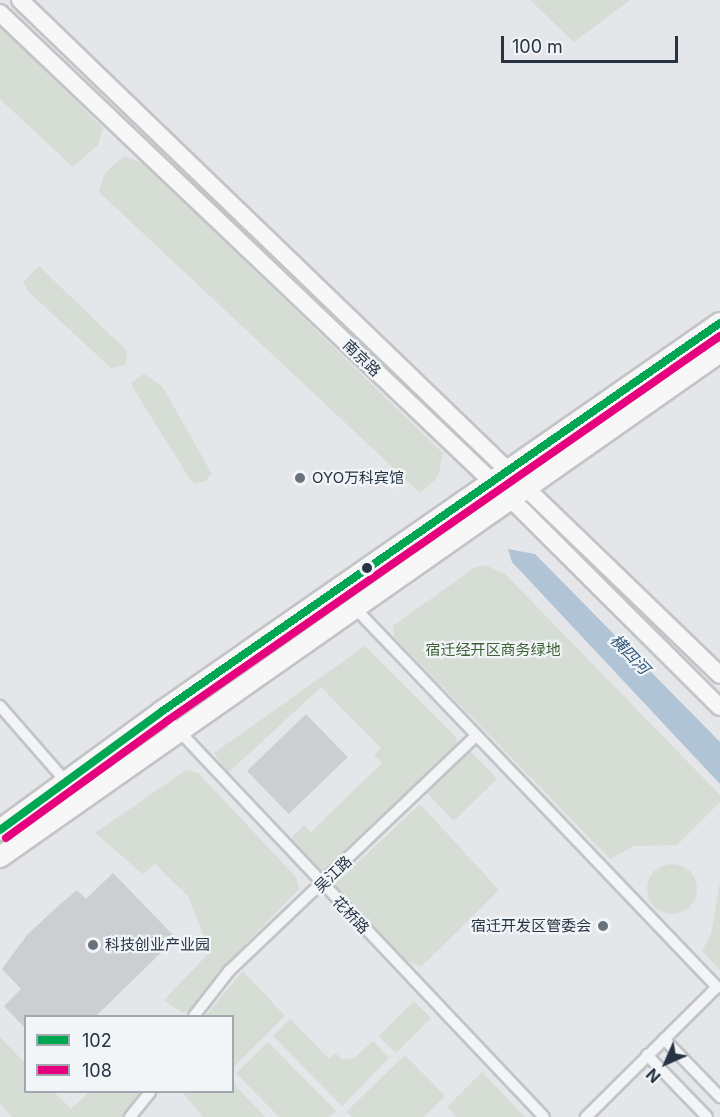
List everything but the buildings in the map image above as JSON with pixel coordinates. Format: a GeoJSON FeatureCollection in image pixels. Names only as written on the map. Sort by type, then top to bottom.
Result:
{"type":"FeatureCollection","features":[{"type":"Feature","properties":{"kind":"highway"},"geometry":{"type":"LineString","coordinates":[[0,830],[161,712],[720,323]]}},
{"type":"Feature","properties":{"kind":"highway"},"geometry":{"type":"LineString","coordinates":[[0,857],[353,606],[720,352]]}},
{"type":"Feature","properties":{"kind":"main road","name":"南京路"},"geometry":{"type":"LineString","coordinates":[[20,0],[528,486],[720,675]]}},
{"type":"Feature","properties":{"kind":"main road","name":"南京路"},"geometry":{"type":"LineString","coordinates":[[0,13],[510,498],[720,707]]}},
{"type":"Feature","properties":{"kind":"street"},"geometry":{"type":"LineString","coordinates":[[353,606],[717,987],[586,1117]]}},
{"type":"Feature","properties":{"kind":"street"},"geometry":{"type":"LineString","coordinates":[[0,706],[68,782],[81,800]]}},
{"type":"Feature","properties":{"kind":"street","name":"花桥路"},"geometry":{"type":"LineString","coordinates":[[161,712],[177,733],[544,1117]]}},
{"type":"Feature","properties":{"kind":"street","name":"吴江路"},"geometry":{"type":"LineString","coordinates":[[196,1015],[229,971],[476,736]]}},
{"type":"Feature","properties":{"kind":"street"},"geometry":{"type":"LineString","coordinates":[[664,1039],[720,1097]]}},
{"type":"Feature","properties":{"kind":"street"},"geometry":{"type":"LineString","coordinates":[[647,1055],[707,1117]]}},
{"type":"Feature","properties":{"kind":"street"},"geometry":{"type":"LineString","coordinates":[[130,1117],[149,1093]]}},
{"type":"Feature","properties":{"kind":"green space"},"geometry":{"type":"Polygon","coordinates":[[[530,0],[630,0],[574,42],[530,0]]]}},
{"type":"Feature","properties":{"kind":"green space"},"geometry":{"type":"Polygon","coordinates":[[[0,26],[103,128],[98,145],[73,167],[0,99],[0,26]]]}},
{"type":"Feature","properties":{"kind":"green space"},"geometry":{"type":"Polygon","coordinates":[[[124,156],[144,164],[443,453],[438,477],[420,493],[99,192],[105,173],[124,156]]]}},
{"type":"Feature","properties":{"kind":"green space"},"geometry":{"type":"Polygon","coordinates":[[[39,266],[127,351],[126,365],[111,368],[29,292],[23,282],[39,266]]]}},
{"type":"Feature","properties":{"kind":"green space"},"geometry":{"type":"Polygon","coordinates":[[[144,374],[162,386],[212,474],[205,481],[195,484],[190,479],[136,393],[131,383],[144,374]]]}},
{"type":"Feature","properties":{"kind":"green space","name":"宿迁经开区商务绿地"},"geometry":{"type":"Polygon","coordinates":[[[485,565],[505,574],[720,795],[720,802],[677,845],[634,846],[610,859],[394,637],[393,626],[474,568],[485,565]]]}},
{"type":"Feature","properties":{"kind":"green space"},"geometry":{"type":"Polygon","coordinates":[[[365,646],[456,737],[457,744],[320,874],[292,844],[293,836],[304,825],[311,832],[382,763],[374,755],[381,748],[321,687],[228,773],[214,753],[365,646]]]}},
{"type":"Feature","properties":{"kind":"green space"},"geometry":{"type":"Polygon","coordinates":[[[470,751],[497,779],[454,821],[427,793],[470,751]]]}},
{"type":"Feature","properties":{"kind":"green space"},"geometry":{"type":"Polygon","coordinates":[[[186,770],[198,773],[296,877],[299,889],[227,963],[191,1010],[182,1013],[164,1000],[210,952],[188,896],[155,864],[143,874],[95,833],[186,770]]]}},
{"type":"Feature","properties":{"kind":"green space"},"geometry":{"type":"Polygon","coordinates":[[[420,804],[499,890],[422,966],[403,960],[334,885],[420,804]]]}},
{"type":"Feature","properties":{"kind":"green space"},"geometry":{"type":"Polygon","coordinates":[[[667,864],[677,864],[690,871],[697,884],[697,894],[690,907],[677,914],[667,914],[658,910],[651,903],[647,894],[647,884],[651,875],[658,868],[667,864]]]}},
{"type":"Feature","properties":{"kind":"green space"},"geometry":{"type":"Polygon","coordinates":[[[720,882],[720,970],[702,951],[711,934],[720,882]]]}},
{"type":"Feature","properties":{"kind":"green space"},"geometry":{"type":"Polygon","coordinates":[[[243,971],[285,1016],[234,1067],[234,1015],[206,1015],[243,971]]]}},
{"type":"Feature","properties":{"kind":"green space"},"geometry":{"type":"Polygon","coordinates":[[[414,1001],[431,1018],[396,1053],[379,1036],[414,1001]]]}},
{"type":"Feature","properties":{"kind":"green space"},"geometry":{"type":"Polygon","coordinates":[[[290,1019],[329,1059],[335,1053],[343,1060],[354,1058],[373,1041],[389,1058],[342,1106],[273,1036],[290,1019]]]}},
{"type":"Feature","properties":{"kind":"green space"},"geometry":{"type":"Polygon","coordinates":[[[0,1037],[24,1062],[24,1093],[55,1093],[71,1109],[88,1093],[141,1093],[123,1117],[12,1117],[0,1104],[0,1037]]]}},
{"type":"Feature","properties":{"kind":"green space"},"geometry":{"type":"Polygon","coordinates":[[[268,1042],[336,1111],[329,1117],[279,1117],[236,1073],[268,1042]]]}},
{"type":"Feature","properties":{"kind":"green space"},"geometry":{"type":"Polygon","coordinates":[[[405,1055],[445,1096],[424,1117],[352,1117],[346,1112],[405,1055]]]}},
{"type":"Feature","properties":{"kind":"green space"},"geometry":{"type":"Polygon","coordinates":[[[482,1072],[525,1117],[456,1117],[447,1107],[482,1072]]]}},
{"type":"Feature","properties":{"kind":"green space"},"geometry":{"type":"Polygon","coordinates":[[[234,1084],[265,1117],[203,1117],[183,1093],[234,1093],[234,1084]]]}},
{"type":"Feature","properties":{"kind":"water","name":"横四河"},"geometry":{"type":"Polygon","coordinates":[[[508,549],[535,554],[720,742],[720,784],[512,562],[508,549]]]}},
{"type":"Feature","properties":{"kind":"transit line","name":"102"},"geometry":{"type":"LineString","coordinates":[[0,830],[161,712],[720,323]]}},
{"type":"Feature","properties":{"kind":"transit line","name":"108"},"geometry":{"type":"LineString","coordinates":[[6,838],[167,721],[720,336]]}},
{"type":"Feature","properties":{"kind":"place","name":"OYO万科宾馆"},"geometry":{"type":"Point","coordinates":[300,478]}},
{"type":"Feature","properties":{"kind":"place","name":"宿迁开发区管委会"},"geometry":{"type":"Point","coordinates":[603,926]}},
{"type":"Feature","properties":{"kind":"place","name":"科技创业产业园"},"geometry":{"type":"Point","coordinates":[93,945]}}]}
